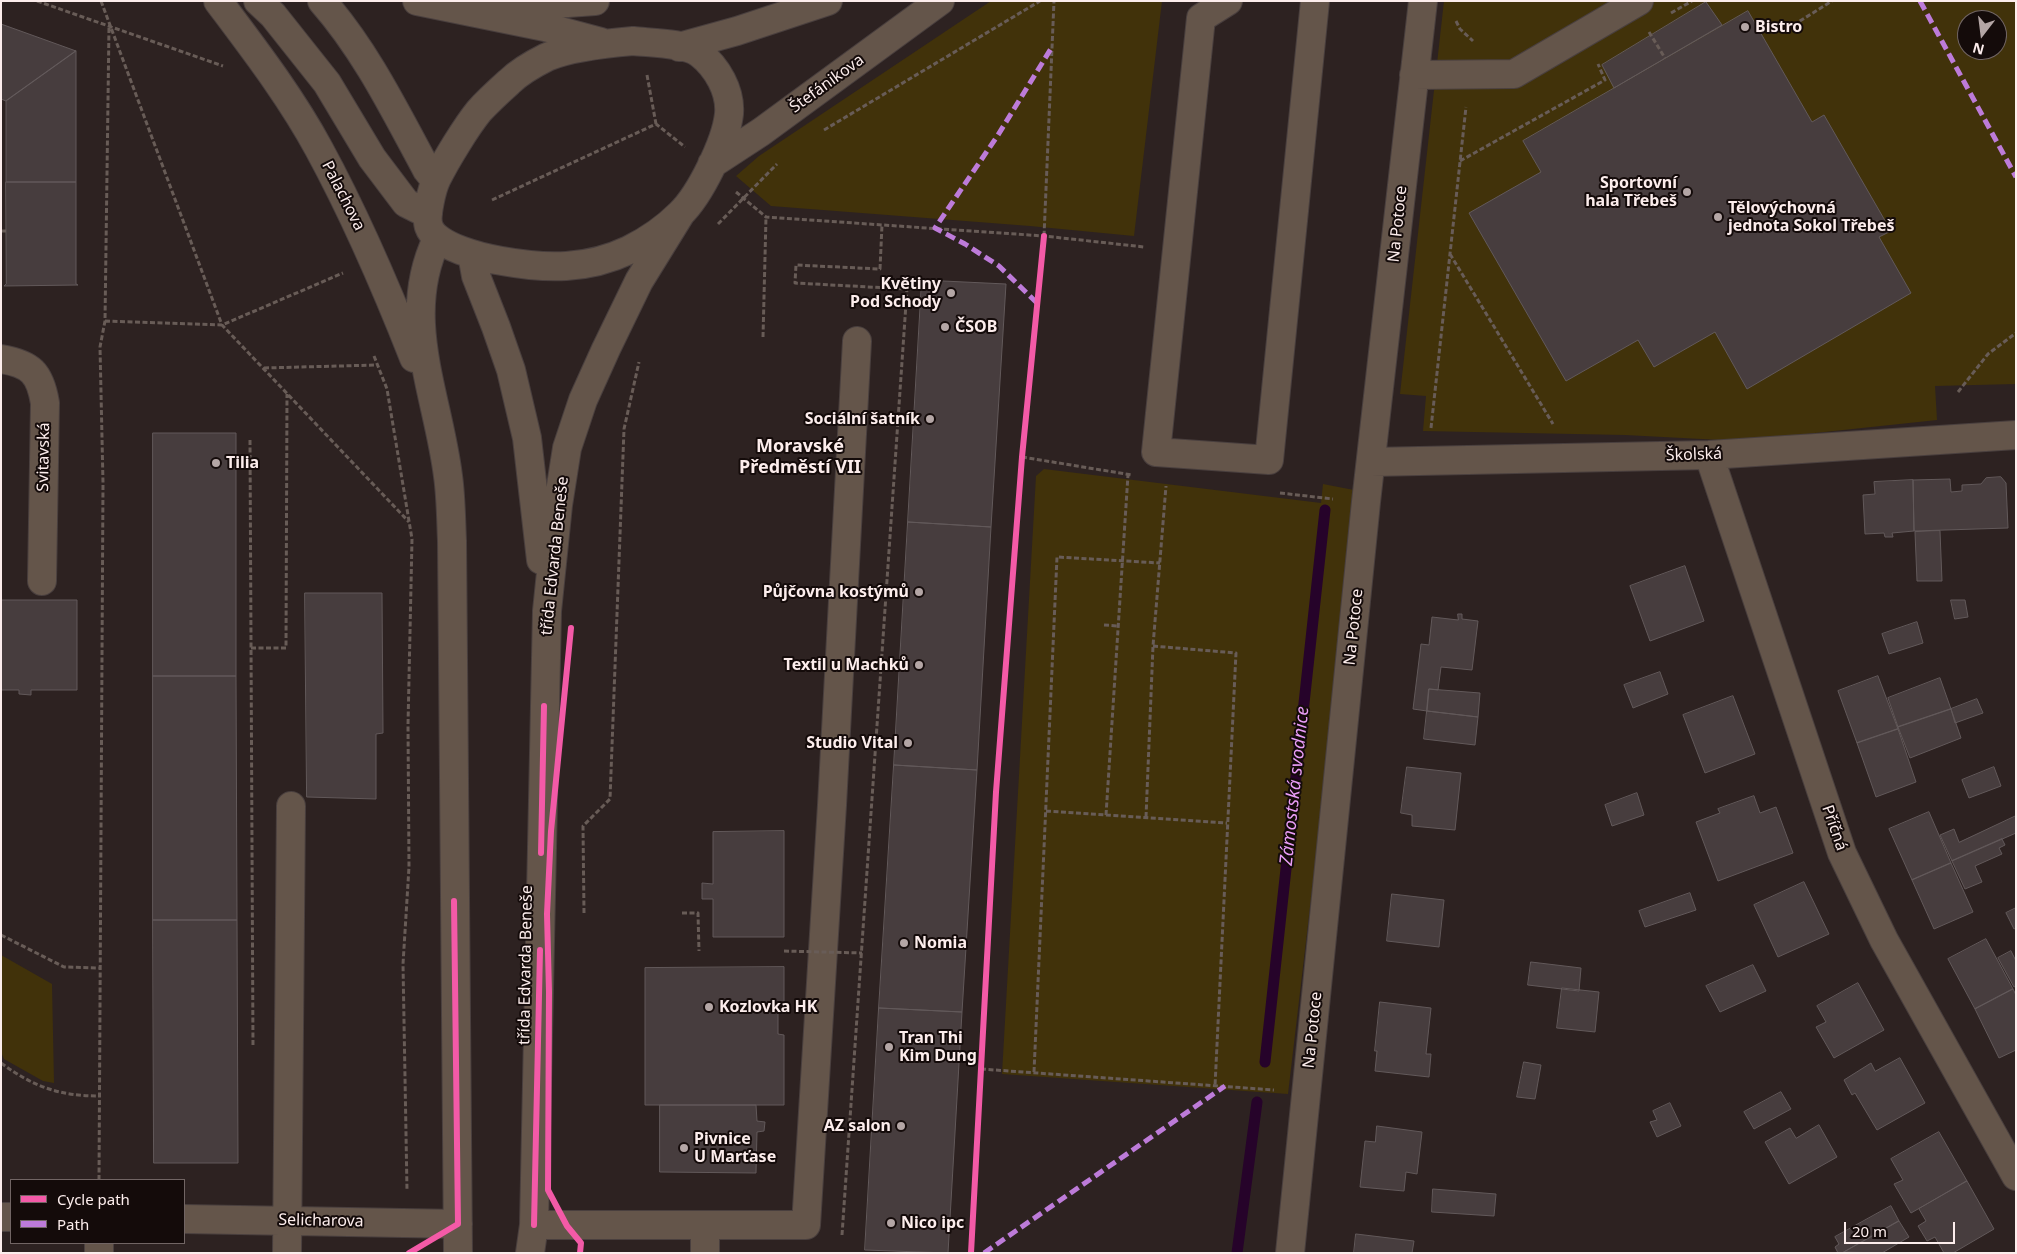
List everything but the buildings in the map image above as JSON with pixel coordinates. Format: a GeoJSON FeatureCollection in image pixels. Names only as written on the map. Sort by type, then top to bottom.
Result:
{"type":"FeatureCollection","features":[{"type":"Feature","properties":{"kind":"street","name":"Palachova"},"geometry":{"type":"LineString","coordinates":[[218,1],[263,60],[318,148],[362,234],[435,409]]}},
{"type":"Feature","properties":{"kind":"street"},"geometry":{"type":"LineString","coordinates":[[258,1],[273,15],[327,83],[372,158],[406,203],[428,214]]}},
{"type":"Feature","properties":{"kind":"street"},"geometry":{"type":"LineString","coordinates":[[322,1],[339,21],[380,82],[427,170],[436,180]]}},
{"type":"Feature","properties":{"kind":"street"},"geometry":{"type":"LineString","coordinates":[[417,1],[545,27],[606,44]]}},
{"type":"Feature","properties":{"kind":"street"},"geometry":{"type":"LineString","coordinates":[[454,10],[595,1]]}},
{"type":"Feature","properties":{"kind":"street"},"geometry":{"type":"LineString","coordinates":[[679,47],[737,31],[828,1]]}},
{"type":"Feature","properties":{"kind":"street","name":"Štefánikova"},"geometry":{"type":"LineString","coordinates":[[712,164],[761,132],[940,1]]}},
{"type":"Feature","properties":{"kind":"street"},"geometry":{"type":"LineString","coordinates":[[1228,1],[1201,18],[1156,452],[1269,460],[1315,1]]}},
{"type":"Feature","properties":{"kind":"street","name":"Na Potoce"},"geometry":{"type":"LineString","coordinates":[[1290,1253],[1371,462],[1423,1]]}},
{"type":"Feature","properties":{"kind":"street"},"geometry":{"type":"LineString","coordinates":[[1414,75],[1514,74],[1639,1]]}},
{"type":"Feature","properties":{"kind":"street"},"geometry":{"type":"LineString","coordinates":[[633,41],[679,47],[698,52],[716,71],[725,85],[729,113],[722,138],[702,184],[681,213],[653,236],[627,251],[583,266],[535,267],[472,254],[437,239],[429,227],[428,214],[436,180],[478,112],[510,80],[548,57],[606,44],[633,41]]}},
{"type":"Feature","properties":{"kind":"street","name":"třída Edvarda Beneše"},"geometry":{"type":"LineString","coordinates":[[530,1253],[534,1225],[547,611],[558,505],[567,448],[591,383],[622,315],[640,281],[681,213]]}},
{"type":"Feature","properties":{"kind":"street"},"geometry":{"type":"LineString","coordinates":[[437,239],[429,256],[424,274],[420,318],[421,336],[448,475],[452,541],[458,1253]]}},
{"type":"Feature","properties":{"kind":"street"},"geometry":{"type":"LineString","coordinates":[[472,254],[476,276],[511,370],[527,438],[547,611]]}},
{"type":"Feature","properties":{"kind":"street"},"geometry":{"type":"LineString","coordinates":[[534,1225],[582,1227],[806,1225],[857,341]]}},
{"type":"Feature","properties":{"kind":"street","name":"Svitavská"},"geometry":{"type":"LineString","coordinates":[[1,359],[13,361],[29,368],[38,376],[42,386],[45,403],[42,581]]}},
{"type":"Feature","properties":{"kind":"street","name":"Školská"},"geometry":{"type":"LineString","coordinates":[[1371,462],[1710,455],[2016,435]]}},
{"type":"Feature","properties":{"kind":"street","name":"Příčná"},"geometry":{"type":"LineString","coordinates":[[1710,455],[1842,853],[1884,940],[2016,1176]]}},
{"type":"Feature","properties":{"kind":"street"},"geometry":{"type":"LineString","coordinates":[[287,1253],[291,806]]}},
{"type":"Feature","properties":{"kind":"street","name":"Selicharova"},"geometry":{"type":"LineString","coordinates":[[185,1219],[458,1224]]}},
{"type":"Feature","properties":{"kind":"street"},"geometry":{"type":"LineString","coordinates":[[705,1225],[705,1253]]}},
{"type":"Feature","properties":{"kind":"path"},"geometry":{"type":"LineString","coordinates":[[37,1],[229,68]]}},
{"type":"Feature","properties":{"kind":"path"},"geometry":{"type":"LineString","coordinates":[[101,1],[109,27],[222,324],[409,522]]}},
{"type":"Feature","properties":{"kind":"path"},"geometry":{"type":"LineString","coordinates":[[821,132],[1040,1]]}},
{"type":"Feature","properties":{"kind":"path"},"geometry":{"type":"LineString","coordinates":[[971,1253],[996,792],[1022,457],[1044,236],[1054,1]]}},
{"type":"Feature","properties":{"kind":"path"},"geometry":{"type":"LineString","coordinates":[[1669,14],[1692,1]]}},
{"type":"Feature","properties":{"kind":"path"},"geometry":{"type":"LineString","coordinates":[[1787,28],[1832,1]]}},
{"type":"Feature","properties":{"kind":"path"},"geometry":{"type":"LineString","coordinates":[[1434,432],[1431,428],[1473,41],[1460,29],[1454,14]]}},
{"type":"Feature","properties":{"kind":"path"},"geometry":{"type":"LineString","coordinates":[[99,1179],[102,483],[100,347],[106,321],[109,27]]}},
{"type":"Feature","properties":{"kind":"path"},"geometry":{"type":"LineString","coordinates":[[1459,162],[1605,80],[1594,57]]}},
{"type":"Feature","properties":{"kind":"path"},"geometry":{"type":"LineString","coordinates":[[646,68],[656,124],[689,150]]}},
{"type":"Feature","properties":{"kind":"path"},"geometry":{"type":"LineString","coordinates":[[492,200],[656,124]]}},
{"type":"Feature","properties":{"kind":"path"},"geometry":{"type":"LineString","coordinates":[[744,199],[782,158]]}},
{"type":"Feature","properties":{"kind":"path"},"geometry":{"type":"LineString","coordinates":[[733,189],[766,217],[1044,236],[1177,251]]}},
{"type":"Feature","properties":{"kind":"path"},"geometry":{"type":"LineString","coordinates":[[763,337],[766,217]]}},
{"type":"Feature","properties":{"kind":"path"},"geometry":{"type":"LineString","coordinates":[[842,1235],[907,289],[795,283],[796,265],[880,269],[882,225]]}},
{"type":"Feature","properties":{"kind":"path"},"geometry":{"type":"LineString","coordinates":[[1,231],[6,231]]}},
{"type":"Feature","properties":{"kind":"path"},"geometry":{"type":"LineString","coordinates":[[1450,253],[1557,431]]}},
{"type":"Feature","properties":{"kind":"path"},"geometry":{"type":"LineString","coordinates":[[106,321],[222,324],[349,271]]}},
{"type":"Feature","properties":{"kind":"path"},"geometry":{"type":"LineString","coordinates":[[1958,392],[1988,354],[2016,333]]}},
{"type":"Feature","properties":{"kind":"path"},"geometry":{"type":"LineString","coordinates":[[374,356],[387,390],[412,539],[408,725],[409,867],[403,964],[407,1223]]}},
{"type":"Feature","properties":{"kind":"path"},"geometry":{"type":"LineString","coordinates":[[584,913],[583,826],[610,799],[624,429],[640,358]]}},
{"type":"Feature","properties":{"kind":"path"},"geometry":{"type":"LineString","coordinates":[[263,368],[377,365]]}},
{"type":"Feature","properties":{"kind":"path"},"geometry":{"type":"LineString","coordinates":[[251,648],[286,648],[287,394]]}},
{"type":"Feature","properties":{"kind":"path"},"geometry":{"type":"LineString","coordinates":[[250,440],[253,1055]]}},
{"type":"Feature","properties":{"kind":"path"},"geometry":{"type":"LineString","coordinates":[[1106,815],[1128,475]]}},
{"type":"Feature","properties":{"kind":"path"},"geometry":{"type":"LineString","coordinates":[[1146,817],[1153,646],[1166,479]]}},
{"type":"Feature","properties":{"kind":"path"},"geometry":{"type":"LineString","coordinates":[[1034,1072],[1057,557],[1160,563]]}},
{"type":"Feature","properties":{"kind":"path"},"geometry":{"type":"LineString","coordinates":[[1104,625],[1118,626]]}},
{"type":"Feature","properties":{"kind":"path"},"geometry":{"type":"LineString","coordinates":[[1153,646],[1236,653],[1215,1086]]}},
{"type":"Feature","properties":{"kind":"path"},"geometry":{"type":"LineString","coordinates":[[1046,811],[1228,823]]}},
{"type":"Feature","properties":{"kind":"path"},"geometry":{"type":"LineString","coordinates":[[682,913],[698,913],[699,951]]}},
{"type":"Feature","properties":{"kind":"path"},"geometry":{"type":"LineString","coordinates":[[1,935],[64,966],[100,968]]}},
{"type":"Feature","properties":{"kind":"path"},"geometry":{"type":"LineString","coordinates":[[784,951],[862,953]]}},
{"type":"Feature","properties":{"kind":"path"},"geometry":{"type":"LineString","coordinates":[[2,1064],[18,1076],[42,1087],[73,1096],[100,1096]]}},
{"type":"Feature","properties":{"kind":"path"},"geometry":{"type":"LineString","coordinates":[[981,1069],[1307,1092]]}},
{"type":"Feature","properties":{"kind":"shaded area"},"geometry":{"type":"Polygon","coordinates":[[[991,1],[1162,1],[1134,236],[771,206],[736,176],[759,156],[991,1]]]}},
{"type":"Feature","properties":{"kind":"shaded area","name":"Tělovýchovná jednota Sokol Třebeš"},"geometry":{"type":"Polygon","coordinates":[[[1444,1],[2016,1],[2016,384],[1935,386],[1937,420],[1740,441],[1625,435],[1423,431],[1426,396],[1400,394],[1444,1]]]}},
{"type":"Feature","properties":{"kind":"shaded area"},"geometry":{"type":"Polygon","coordinates":[[[1044,469],[1321,503],[1323,484],[1359,491],[1288,1094],[1002,1074],[1036,476],[1044,469]]]}},
{"type":"Feature","properties":{"kind":"shaded area"},"geometry":{"type":"Polygon","coordinates":[[[1,955],[52,984],[54,1083],[43,1081],[4,1059],[1,1052],[1,955]]]}},
{"type":"Feature","properties":{"kind":"waterway","name":"Zámostská svodnice"},"geometry":{"type":"LineString","coordinates":[[1265,1062],[1325,510]]}},
{"type":"Feature","properties":{"kind":"waterway","name":"Zámostská svodnice"},"geometry":{"type":"LineString","coordinates":[[1237,1253],[1257,1102]]}},
{"type":"Feature","properties":{"kind":"marked path"},"geometry":{"type":"LineString","coordinates":[[1920,1],[2016,177]]}},
{"type":"Feature","properties":{"kind":"marked path"},"geometry":{"type":"LineString","coordinates":[[1037,303],[999,266],[965,244],[935,228],[998,135],[1052,47]]}},
{"type":"Feature","properties":{"kind":"marked path"},"geometry":{"type":"LineString","coordinates":[[984,1253],[1225,1086]]}},
{"type":"Feature","properties":{"kind":"cycle path"},"geometry":{"type":"LineString","coordinates":[[971,1253],[996,792],[1022,457],[1044,236]]}},
{"type":"Feature","properties":{"kind":"cycle path"},"geometry":{"type":"LineString","coordinates":[[571,628],[551,831],[547,914],[549,992],[548,1190],[567,1226],[581,1243],[580,1253]]}},
{"type":"Feature","properties":{"kind":"cycle path"},"geometry":{"type":"LineString","coordinates":[[541,853],[544,706]]}},
{"type":"Feature","properties":{"kind":"cycle path"},"geometry":{"type":"LineString","coordinates":[[409,1253],[458,1224],[454,901]]}},
{"type":"Feature","properties":{"kind":"cycle path"},"geometry":{"type":"LineString","coordinates":[[534,1225],[540,950]]}},
{"type":"Feature","properties":{"kind":"place","name":"Bistro"},"geometry":{"type":"Point","coordinates":[1745,27]}},
{"type":"Feature","properties":{"kind":"place","name":"Sportovní hala Třebeš"},"geometry":{"type":"Point","coordinates":[1687,192]}},
{"type":"Feature","properties":{"kind":"place","name":"Tělovýchovná jednota Sokol Třebeš"},"geometry":{"type":"Point","coordinates":[1718,217]}},
{"type":"Feature","properties":{"kind":"place","name":"Květiny Pod Schody"},"geometry":{"type":"Point","coordinates":[951,293]}},
{"type":"Feature","properties":{"kind":"place","name":"ČSOB"},"geometry":{"type":"Point","coordinates":[945,327]}},
{"type":"Feature","properties":{"kind":"place","name":"Sociální šatník"},"geometry":{"type":"Point","coordinates":[930,419]}},
{"type":"Feature","properties":{"kind":"place","name":"Tilia"},"geometry":{"type":"Point","coordinates":[216,463]}},
{"type":"Feature","properties":{"kind":"place","name":"Půjčovna kostýmů"},"geometry":{"type":"Point","coordinates":[919,592]}},
{"type":"Feature","properties":{"kind":"place","name":"Textil u Machků"},"geometry":{"type":"Point","coordinates":[919,665]}},
{"type":"Feature","properties":{"kind":"place","name":"Studio Vital"},"geometry":{"type":"Point","coordinates":[908,743]}},
{"type":"Feature","properties":{"kind":"place","name":"Nomia"},"geometry":{"type":"Point","coordinates":[904,943]}},
{"type":"Feature","properties":{"kind":"place","name":"Kozlovka HK"},"geometry":{"type":"Point","coordinates":[709,1007]}},
{"type":"Feature","properties":{"kind":"place","name":"Tran Thi Kim Dung"},"geometry":{"type":"Point","coordinates":[889,1047]}},
{"type":"Feature","properties":{"kind":"place","name":"AZ salon"},"geometry":{"type":"Point","coordinates":[901,1126]}},
{"type":"Feature","properties":{"kind":"place","name":"Pivnice U Marťase"},"geometry":{"type":"Point","coordinates":[684,1148]}},
{"type":"Feature","properties":{"kind":"place","name":"Nico ipc"},"geometry":{"type":"Point","coordinates":[891,1223]}},
{"type":"Feature","properties":{"kind":"district","name":"Moravské Předměstí VII"},"geometry":{"type":"Point","coordinates":[800,457]}}]}
